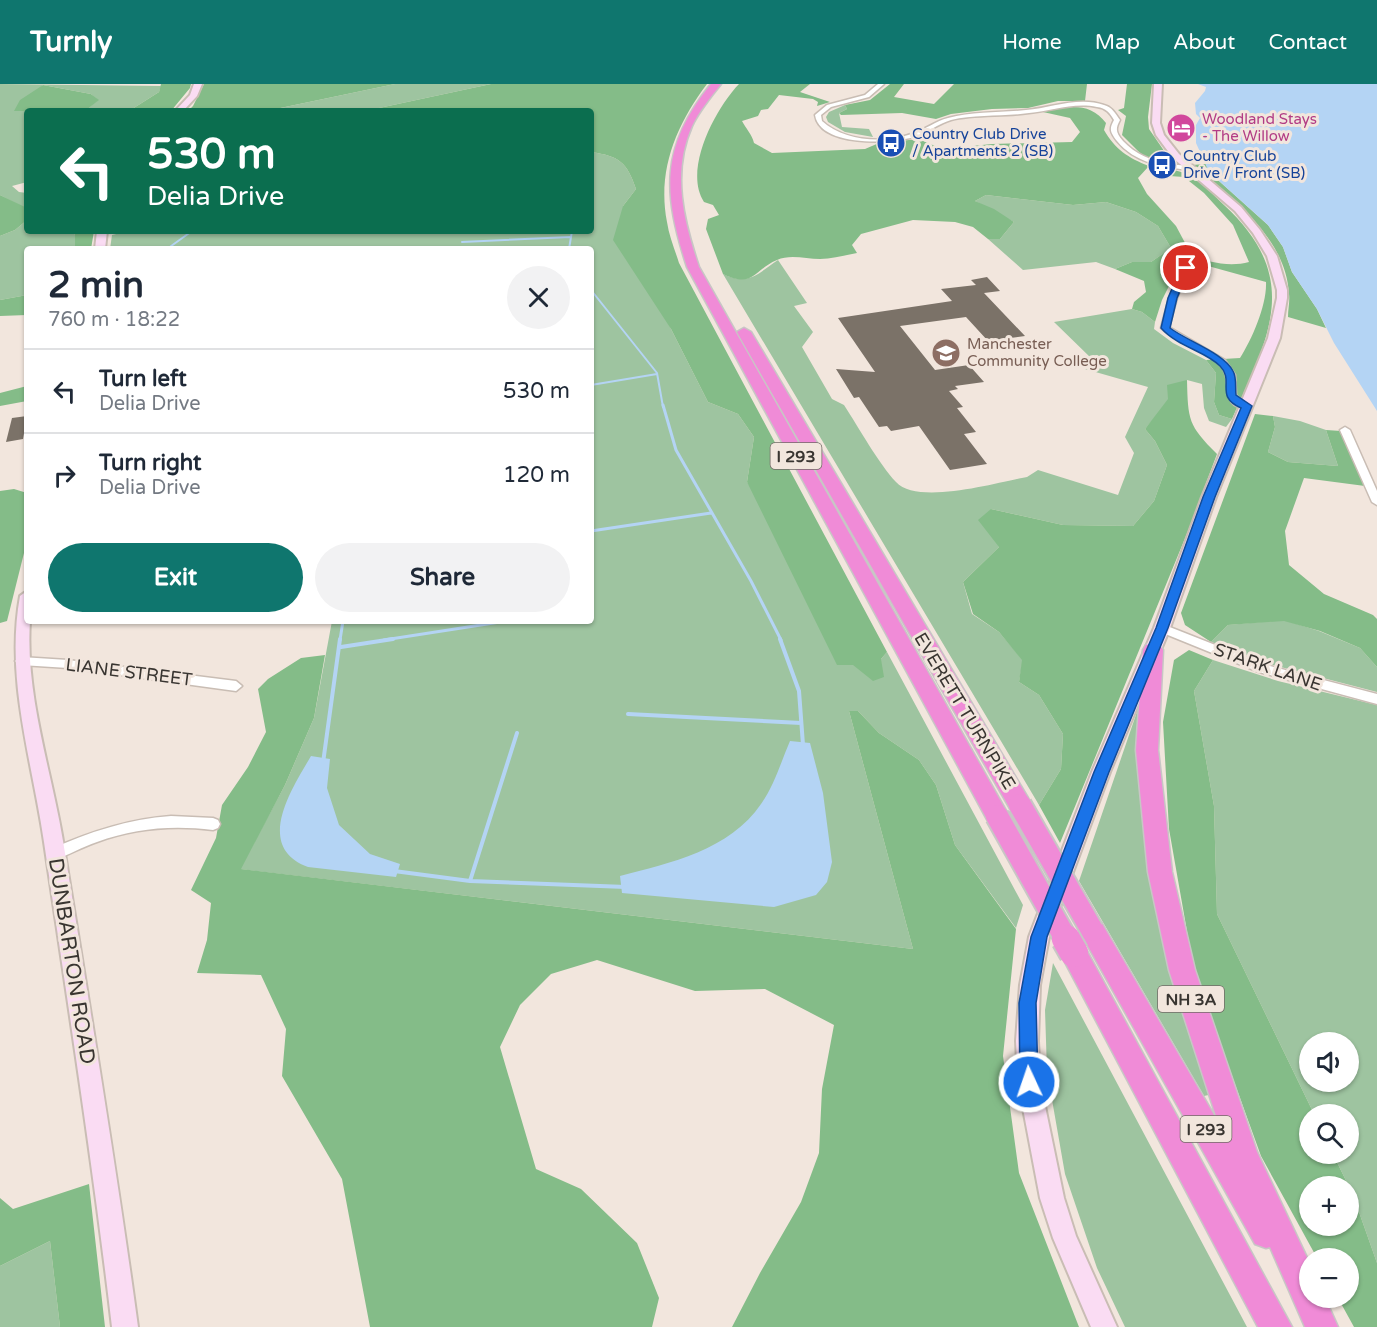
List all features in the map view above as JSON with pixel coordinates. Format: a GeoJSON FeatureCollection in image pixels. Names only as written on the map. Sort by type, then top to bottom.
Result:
{"type":"FeatureCollection","features":[{"type":"Feature","properties":{"kind":"highway","name":"EVERETT TURNPIKE"},"geometry":{"type":"LineString","coordinates":[[716,84],[690,120],[675,166],[676,213],[693,267],[1074,953],[1276,1327]]}},
{"type":"Feature","properties":{"kind":"highway","name":"EVERETT TURNPIKE"},"geometry":{"type":"LineString","coordinates":[[728,84],[704,117],[694,138],[688,162],[687,201],[698,246],[719,288],[795,420],[1321,1327]]}},
{"type":"Feature","properties":{"kind":"highway","name":"NH 3A"},"geometry":{"type":"LineString","coordinates":[[1158,639],[1147,750],[1154,828],[1170,919],[1182,970],[1244,1156],[1321,1327]]}},
{"type":"Feature","properties":{"kind":"main road"},"geometry":{"type":"LineString","coordinates":[[182,108],[193,96],[198,84]]}},
{"type":"Feature","properties":{"kind":"main road","name":"NH 3A"},"geometry":{"type":"LineString","coordinates":[[1104,1327],[1069,1249],[1052,1198],[1029,1082],[1028,1003],[1039,937],[1101,772],[1158,639],[1209,497],[1279,325],[1282,298],[1278,272],[1268,248],[1251,224],[1230,202],[1189,168],[1166,144],[1158,131],[1156,123],[1158,84]]}},
{"type":"Feature","properties":{"kind":"main road","name":"DUNBARTON ROAD"},"geometry":{"type":"LineString","coordinates":[[24,607],[21,661],[78,991],[125,1327]]}},
{"type":"Feature","properties":{"kind":"street"},"geometry":{"type":"LineString","coordinates":[[881,84],[863,98],[825,108],[818,115],[819,122],[831,131],[849,137],[894,140],[913,136],[952,118],[993,112],[1030,111],[1066,103],[1084,104],[1106,109],[1115,115],[1117,120],[1113,128],[1114,133],[1137,156],[1156,164],[1189,168]]}},
{"type":"Feature","properties":{"kind":"street"},"geometry":{"type":"LineString","coordinates":[[1186,268],[1173,298],[1165,328],[1179,340],[1222,363],[1230,374],[1231,396],[1235,401],[1247,406]]}},
{"type":"Feature","properties":{"kind":"street"},"geometry":{"type":"LineString","coordinates":[[1345,430],[1377,502]]}},
{"type":"Feature","properties":{"kind":"street","name":"STARK LANE"},"geometry":{"type":"LineString","coordinates":[[1158,639],[1377,699]]}},
{"type":"Feature","properties":{"kind":"street","name":"LIANE STREET"},"geometry":{"type":"LineString","coordinates":[[21,661],[68,664],[236,686]]}},
{"type":"Feature","properties":{"kind":"street"},"geometry":{"type":"LineString","coordinates":[[54,854],[78,842],[115,830],[185,820],[213,824]]}},
{"type":"Feature","properties":{"kind":"green space"},"geometry":{"type":"Polygon","coordinates":[[[0,84],[161,86],[159,92],[134,108],[89,108],[98,100],[91,94],[43,85],[15,111],[24,111],[24,183],[12,186],[19,192],[24,193],[24,207],[0,195],[0,84]]]}},
{"type":"Feature","properties":{"kind":"green space"},"geometry":{"type":"Polygon","coordinates":[[[161,84],[191,84],[173,108],[134,108],[159,92],[161,84]]]}},
{"type":"Feature","properties":{"kind":"green space"},"geometry":{"type":"Polygon","coordinates":[[[204,84],[395,84],[280,108],[191,108],[204,84]]]}},
{"type":"Feature","properties":{"kind":"green space"},"geometry":{"type":"Polygon","coordinates":[[[395,84],[491,84],[379,108],[280,108],[395,84]]]}},
{"type":"Feature","properties":{"kind":"green space"},"geometry":{"type":"Polygon","coordinates":[[[491,84],[707,84],[678,132],[667,167],[665,203],[671,238],[679,263],[887,652],[881,659],[884,677],[873,681],[853,665],[837,665],[747,482],[754,437],[738,414],[708,402],[671,329],[613,240],[623,206],[636,189],[629,172],[621,162],[615,158],[594,153],[594,108],[379,108],[491,84]]]}},
{"type":"Feature","properties":{"kind":"green space"},"geometry":{"type":"Polygon","coordinates":[[[739,84],[810,84],[800,92],[830,102],[817,106],[818,102],[813,99],[779,95],[768,109],[761,110],[758,116],[742,121],[754,143],[772,153],[865,149],[879,143],[919,139],[942,149],[992,144],[1072,142],[1080,132],[1070,118],[1043,112],[1069,107],[1085,108],[1100,116],[1106,123],[1104,130],[1118,148],[1128,156],[1149,166],[1138,178],[1147,194],[1176,226],[1191,254],[1219,263],[1249,262],[1233,225],[1204,193],[1184,177],[1155,175],[1159,168],[1181,172],[1196,179],[1249,232],[1264,258],[1271,283],[1272,309],[1267,335],[1232,419],[1219,415],[1214,402],[1216,373],[1206,360],[1240,358],[1258,321],[1264,301],[1266,282],[1190,261],[1167,259],[1162,269],[1171,282],[1155,322],[1142,312],[1132,309],[1134,302],[1146,292],[1144,281],[1115,269],[1132,262],[1151,262],[1171,248],[1158,226],[1136,212],[1106,202],[1073,205],[986,195],[975,201],[994,209],[1014,222],[1000,239],[988,239],[973,227],[955,222],[913,220],[861,234],[852,245],[857,253],[825,259],[782,258],[753,276],[741,280],[723,274],[706,229],[708,219],[719,215],[713,205],[704,202],[698,189],[697,174],[705,140],[712,124],[720,108],[739,84]]]}},
{"type":"Feature","properties":{"kind":"green space"},"geometry":{"type":"Polygon","coordinates":[[[890,84],[904,84],[894,97],[934,104],[954,84],[1087,84],[1085,101],[1058,101],[1028,108],[951,114],[936,119],[902,113],[841,115],[839,113],[847,109],[845,105],[870,100],[890,84]]]}},
{"type":"Feature","properties":{"kind":"green space"},"geometry":{"type":"Polygon","coordinates":[[[1127,84],[1152,84],[1149,129],[1169,158],[1166,161],[1143,156],[1122,135],[1126,116],[1118,110],[1124,108],[1127,84]]]}},
{"type":"Feature","properties":{"kind":"green space"},"geometry":{"type":"Polygon","coordinates":[[[43,85],[91,94],[99,100],[89,108],[24,108],[24,111],[14,111],[20,100],[43,85]]]}},
{"type":"Feature","properties":{"kind":"green space"},"geometry":{"type":"Polygon","coordinates":[[[845,105],[847,109],[839,113],[842,127],[869,129],[873,137],[845,132],[828,122],[826,117],[829,112],[845,105]]]}},
{"type":"Feature","properties":{"kind":"green space"},"geometry":{"type":"Polygon","coordinates":[[[594,153],[615,158],[621,162],[629,172],[636,189],[623,206],[671,329],[708,402],[738,414],[754,437],[747,482],[881,659],[887,652],[1023,905],[1016,928],[955,845],[936,785],[919,760],[879,733],[858,711],[849,711],[913,949],[240,869],[285,785],[314,718],[331,624],[594,624],[594,246],[110,246],[112,235],[594,234],[594,153]]]}},
{"type":"Feature","properties":{"kind":"green space"},"geometry":{"type":"Polygon","coordinates":[[[1206,164],[1209,172],[1268,225],[1283,247],[1292,272],[1317,309],[1326,328],[1288,317],[1289,294],[1286,273],[1278,254],[1254,220],[1192,165],[1206,164]]]}},
{"type":"Feature","properties":{"kind":"green space"},"geometry":{"type":"Polygon","coordinates":[[[0,195],[24,207],[24,222],[15,230],[0,236],[0,195]]]}},
{"type":"Feature","properties":{"kind":"green space"},"geometry":{"type":"Polygon","coordinates":[[[986,195],[1073,205],[1106,202],[1136,212],[1158,226],[1171,248],[1151,262],[1132,262],[1115,269],[1096,262],[1023,270],[988,239],[1000,239],[1014,222],[975,201],[986,195]]]}},
{"type":"Feature","properties":{"kind":"green space"},"geometry":{"type":"Polygon","coordinates":[[[24,222],[24,234],[74,234],[75,246],[24,246],[24,296],[0,300],[0,236],[15,230],[24,222]]]}},
{"type":"Feature","properties":{"kind":"green space"},"geometry":{"type":"Polygon","coordinates":[[[94,234],[92,246],[75,246],[75,235],[94,234]]]}},
{"type":"Feature","properties":{"kind":"green space"},"geometry":{"type":"Polygon","coordinates":[[[778,260],[807,303],[794,306],[813,332],[802,347],[832,399],[844,405],[883,466],[896,482],[907,489],[922,492],[959,490],[1027,477],[1038,470],[1118,495],[1134,453],[1125,437],[1148,387],[1085,369],[1092,359],[1054,322],[1132,309],[1142,312],[1155,322],[1154,329],[1173,343],[1206,360],[1216,373],[1214,402],[1219,415],[1232,419],[1226,427],[1209,421],[1204,408],[1202,384],[1187,380],[1145,429],[1155,441],[1167,465],[1154,501],[1133,526],[1063,525],[991,509],[999,547],[963,582],[972,614],[999,632],[1023,660],[1019,682],[1039,695],[1063,734],[1061,769],[1039,805],[723,274],[746,279],[758,274],[778,260]]]}},
{"type":"Feature","properties":{"kind":"green space"},"geometry":{"type":"Polygon","coordinates":[[[24,296],[24,315],[0,316],[0,300],[24,296]]]}},
{"type":"Feature","properties":{"kind":"green space"},"geometry":{"type":"Polygon","coordinates":[[[1187,380],[1189,413],[1192,421],[1200,436],[1217,454],[1188,531],[1060,843],[1039,805],[1061,769],[1063,734],[1039,695],[1019,682],[1022,660],[999,632],[973,614],[963,582],[999,547],[978,520],[991,509],[1063,525],[1133,526],[1154,501],[1167,465],[1155,441],[1145,429],[1168,399],[1167,385],[1187,380]]]}},
{"type":"Feature","properties":{"kind":"green space"},"geometry":{"type":"Polygon","coordinates":[[[24,387],[24,402],[0,406],[0,393],[24,387]]]}},
{"type":"Feature","properties":{"kind":"green space"},"geometry":{"type":"Polygon","coordinates":[[[1255,414],[1273,416],[1275,427],[1268,452],[1288,462],[1338,466],[1326,430],[1341,431],[1365,486],[1304,478],[1285,531],[1289,565],[1324,594],[1373,615],[1377,619],[1377,667],[1360,648],[1320,631],[1284,621],[1228,625],[1211,642],[1185,625],[1181,613],[1255,414]]]}},
{"type":"Feature","properties":{"kind":"green space"},"geometry":{"type":"Polygon","coordinates":[[[1273,416],[1300,421],[1326,430],[1338,466],[1288,462],[1268,452],[1275,427],[1273,416]]]}},
{"type":"Feature","properties":{"kind":"green space"},"geometry":{"type":"Polygon","coordinates":[[[14,489],[24,492],[24,553],[7,621],[0,623],[0,491],[14,489]]]}},
{"type":"Feature","properties":{"kind":"green space"},"geometry":{"type":"Polygon","coordinates":[[[1284,620],[1360,648],[1377,667],[1377,692],[1273,665],[1211,642],[1228,625],[1284,620]]]}},
{"type":"Feature","properties":{"kind":"green space"},"geometry":{"type":"Polygon","coordinates":[[[1189,650],[1213,660],[1194,691],[1214,806],[1217,914],[1299,1083],[1299,1092],[1303,1092],[1309,1104],[1299,1104],[1299,1164],[1338,1164],[1344,1176],[1299,1176],[1299,1225],[1261,1156],[1194,971],[1169,829],[1163,722],[1174,660],[1189,650]]]}},
{"type":"Feature","properties":{"kind":"green space"},"geometry":{"type":"Polygon","coordinates":[[[325,655],[314,718],[285,785],[241,869],[913,949],[849,711],[858,711],[879,733],[919,760],[936,785],[955,845],[1016,929],[1003,1056],[1019,1173],[1079,1327],[732,1327],[801,1202],[819,1153],[822,1089],[834,1025],[765,989],[695,991],[597,960],[551,974],[520,1005],[500,1047],[536,1169],[581,1189],[637,1243],[659,1298],[652,1327],[370,1327],[342,1179],[282,1076],[286,1029],[261,975],[197,973],[207,940],[211,903],[191,890],[216,838],[222,805],[248,767],[266,732],[258,689],[268,679],[301,658],[325,655]]]}},
{"type":"Feature","properties":{"kind":"green space"},"geometry":{"type":"Polygon","coordinates":[[[1213,660],[1278,681],[1377,705],[1377,1263],[1359,1212],[1359,1176],[1344,1176],[1338,1164],[1359,1164],[1359,1104],[1309,1104],[1303,1092],[1359,1092],[1359,1032],[1299,1032],[1299,1083],[1217,914],[1214,806],[1194,691],[1213,660]]]}},
{"type":"Feature","properties":{"kind":"green space"},"geometry":{"type":"Polygon","coordinates":[[[1140,703],[1141,743],[1213,1094],[1204,1096],[1079,881],[1140,703]]]}},
{"type":"Feature","properties":{"kind":"green space"},"geometry":{"type":"Polygon","coordinates":[[[1053,963],[1247,1327],[1125,1327],[1097,1268],[1065,1174],[1047,1071],[1045,1010],[1053,963]]]}},
{"type":"Feature","properties":{"kind":"green space"},"geometry":{"type":"Polygon","coordinates":[[[89,1184],[105,1327],[60,1327],[50,1241],[0,1266],[0,1198],[13,1209],[89,1184]]]}},
{"type":"Feature","properties":{"kind":"green space"},"geometry":{"type":"Polygon","coordinates":[[[1359,1212],[1377,1263],[1377,1327],[1354,1327],[1344,1308],[1359,1308],[1359,1248],[1312,1248],[1305,1236],[1359,1236],[1359,1212]]]}},
{"type":"Feature","properties":{"kind":"green space"},"geometry":{"type":"Polygon","coordinates":[[[50,1241],[60,1327],[0,1327],[0,1266],[50,1241]]]}},
{"type":"Feature","properties":{"kind":"water"},"geometry":{"type":"Polygon","coordinates":[[[1198,84],[1377,84],[1377,411],[1334,343],[1317,309],[1292,272],[1283,247],[1268,225],[1209,172],[1196,143],[1196,125],[1200,118],[1196,114],[1195,103],[1206,87],[1198,84]]]}},
{"type":"Feature","properties":{"kind":"water"},"geometry":{"type":"Polygon","coordinates":[[[790,741],[810,743],[823,793],[832,862],[827,882],[816,895],[774,907],[622,893],[620,876],[659,866],[698,852],[716,844],[748,820],[770,790],[790,741]]]}},
{"type":"Feature","properties":{"kind":"water"},"geometry":{"type":"Polygon","coordinates":[[[311,756],[330,759],[327,788],[339,825],[370,854],[400,864],[396,877],[308,867],[292,858],[283,846],[280,832],[282,817],[294,785],[311,756]]]}},
{"type":"Feature","properties":{"kind":"building","name":"Manchester Community College"},"geometry":{"type":"Polygon","coordinates":[[[987,277],[1000,291],[984,293],[1025,336],[988,341],[966,317],[900,326],[935,370],[969,365],[984,382],[955,386],[958,389],[949,391],[963,407],[957,408],[976,432],[964,434],[987,464],[950,470],[919,426],[891,431],[887,426],[879,427],[859,397],[854,398],[836,369],[875,372],[838,318],[952,301],[941,289],[976,285],[971,280],[987,277]]]}},
{"type":"Feature","properties":{"kind":"building"},"geometry":{"type":"Polygon","coordinates":[[[24,416],[23,439],[6,442],[12,418],[24,416]]]}},
{"type":"Feature","properties":{"kind":"waterway"},"geometry":{"type":"LineString","coordinates":[[171,246],[188,234]]}},
{"type":"Feature","properties":{"kind":"waterway"},"geometry":{"type":"LineString","coordinates":[[570,246],[572,234]]}},
{"type":"Feature","properties":{"kind":"waterway"},"geometry":{"type":"LineString","coordinates":[[462,242],[570,237]]}},
{"type":"Feature","properties":{"kind":"waterway"},"geometry":{"type":"LineString","coordinates":[[594,294],[657,373],[663,407]]}},
{"type":"Feature","properties":{"kind":"waterway"},"geometry":{"type":"LineString","coordinates":[[594,384],[657,374]]}},
{"type":"Feature","properties":{"kind":"waterway"},"geometry":{"type":"LineString","coordinates":[[663,405],[676,450],[751,581],[781,640]]}},
{"type":"Feature","properties":{"kind":"waterway"},"geometry":{"type":"LineString","coordinates":[[594,531],[711,513]]}},
{"type":"Feature","properties":{"kind":"waterway"},"geometry":{"type":"LineString","coordinates":[[340,640],[343,624]]}},
{"type":"Feature","properties":{"kind":"waterway"},"geometry":{"type":"LineString","coordinates":[[384,640],[487,624]]}},
{"type":"Feature","properties":{"kind":"waterway"},"geometry":{"type":"LineString","coordinates":[[323,763],[340,639]]}},
{"type":"Feature","properties":{"kind":"waterway"},"geometry":{"type":"LineString","coordinates":[[341,647],[393,639]]}},
{"type":"Feature","properties":{"kind":"waterway"},"geometry":{"type":"LineString","coordinates":[[780,639],[799,691],[803,745]]}},
{"type":"Feature","properties":{"kind":"waterway"},"geometry":{"type":"LineString","coordinates":[[628,714],[801,723]]}},
{"type":"Feature","properties":{"kind":"waterway"},"geometry":{"type":"LineString","coordinates":[[470,881],[517,733]]}},
{"type":"Feature","properties":{"kind":"waterway"},"geometry":{"type":"LineString","coordinates":[[394,871],[470,881]]}},
{"type":"Feature","properties":{"kind":"waterway"},"geometry":{"type":"LineString","coordinates":[[470,881],[626,887]]}},
{"type":"Feature","properties":{"kind":"place","name":"Woodland Stays - The Willow"},"geometry":{"type":"Point","coordinates":[1181,128]}},
{"type":"Feature","properties":{"kind":"place","name":"Country Club Drive / Apartments 2 (SB)"},"geometry":{"type":"Point","coordinates":[891,143]}},
{"type":"Feature","properties":{"kind":"place","name":"Country Club Drive / Front (SB)"},"geometry":{"type":"Point","coordinates":[1162,165]}},
{"type":"Feature","properties":{"kind":"place","name":"Manchester Community College"},"geometry":{"type":"Point","coordinates":[946,353]}},
{"type":"Feature","properties":{"kind":"route"},"geometry":{"type":"LineString","coordinates":[[1029,1082],[1028,1003],[1039,937],[1101,772],[1124,724],[1162,628],[1209,497],[1247,406],[1235,401],[1231,396],[1230,374],[1222,363],[1179,340],[1165,328],[1173,298],[1186,268]]}}]}
